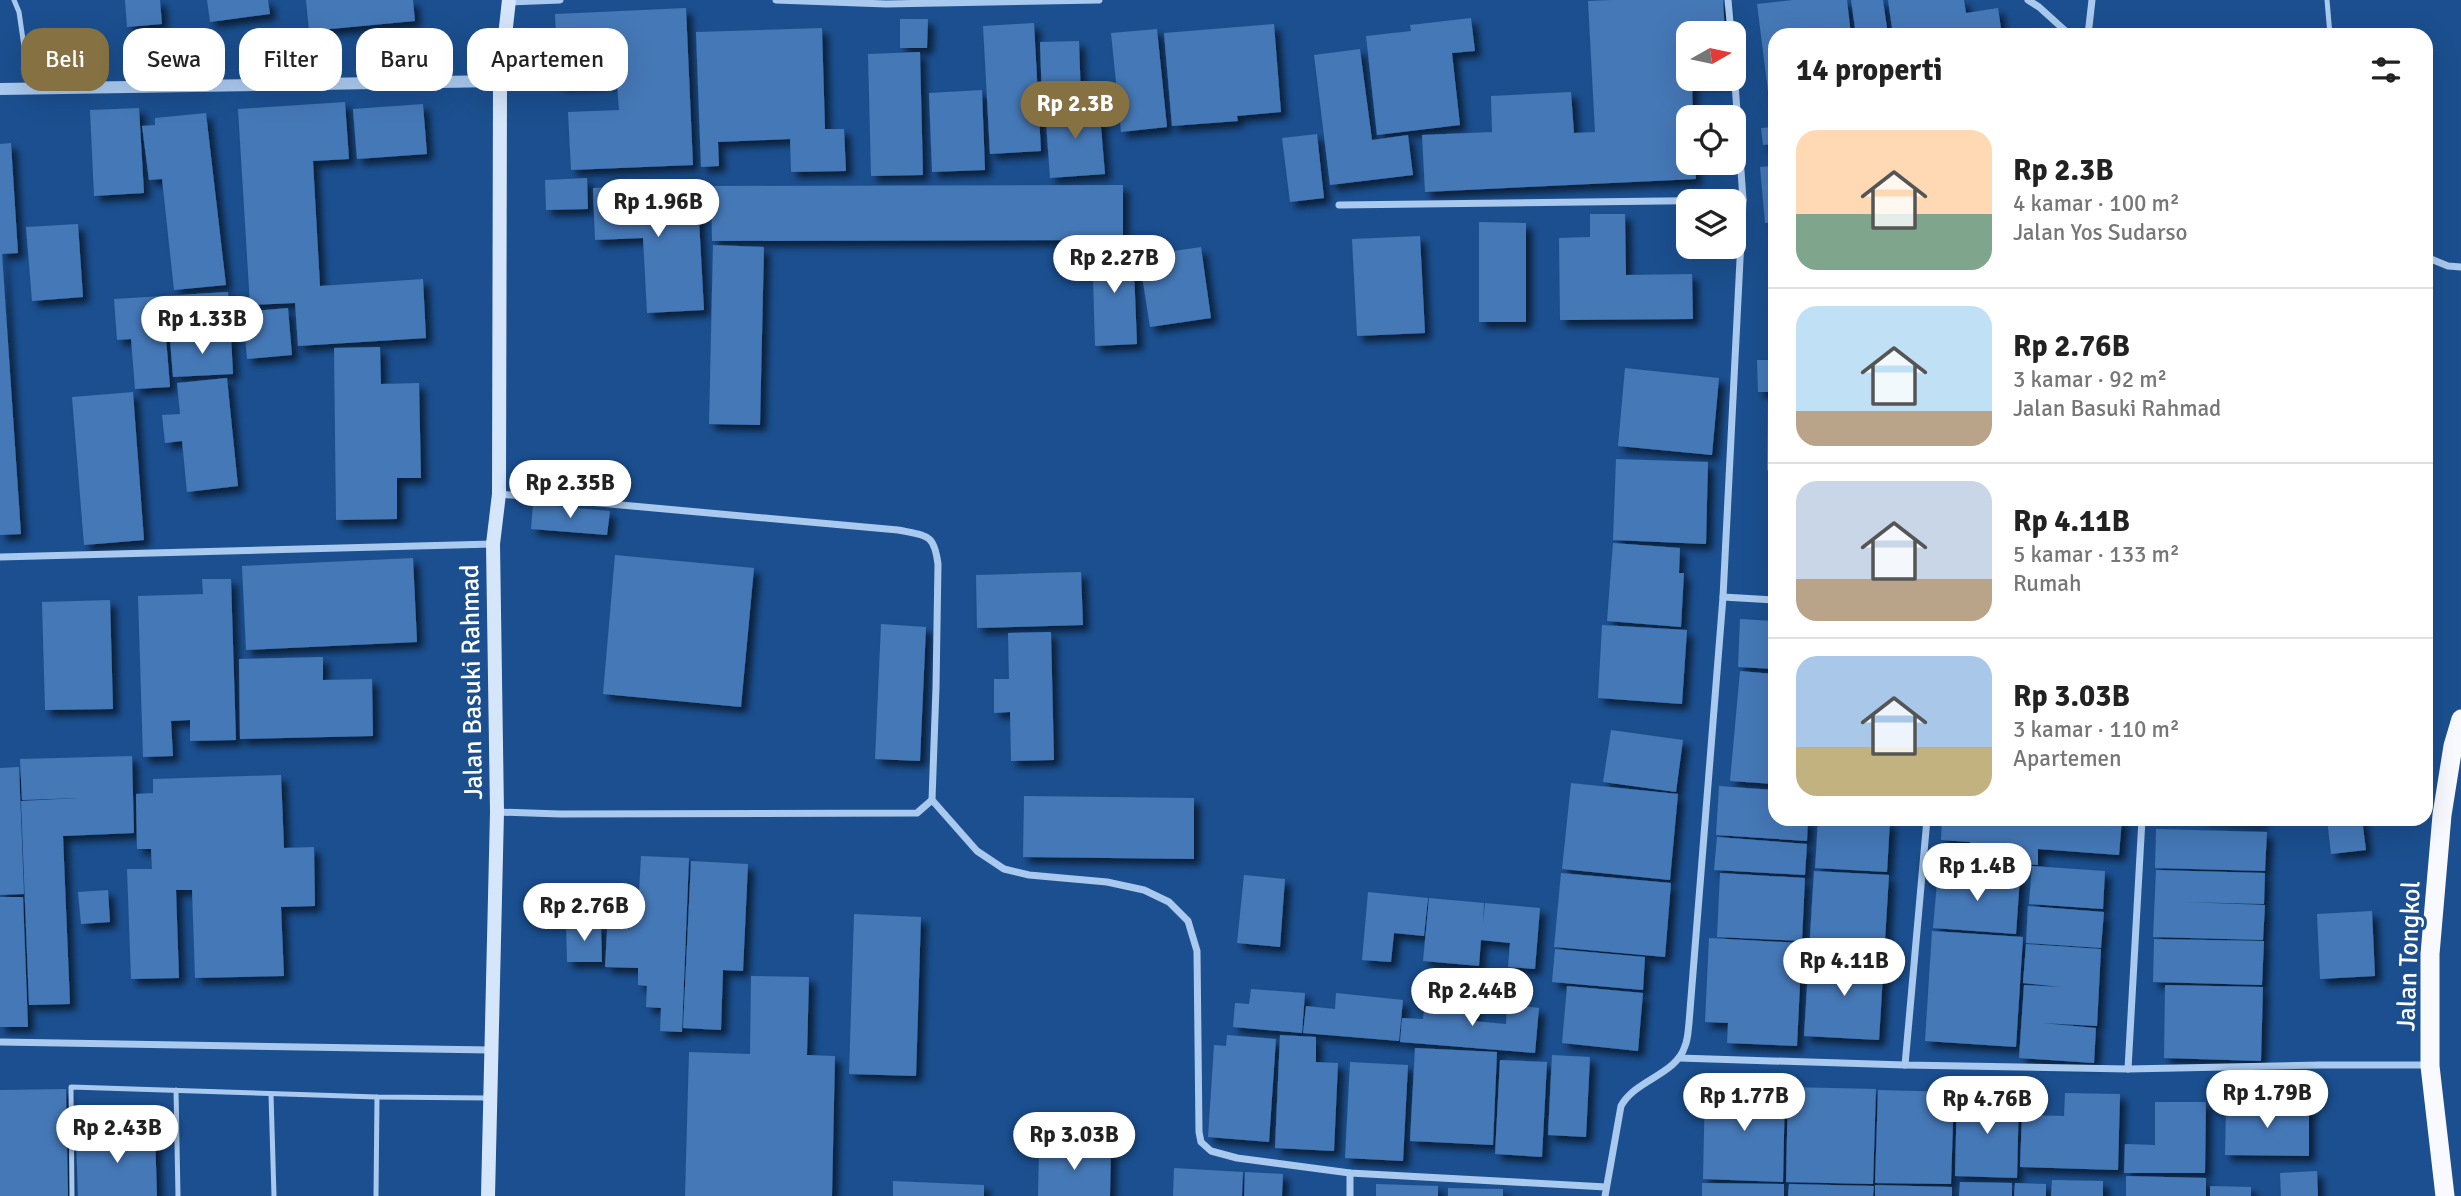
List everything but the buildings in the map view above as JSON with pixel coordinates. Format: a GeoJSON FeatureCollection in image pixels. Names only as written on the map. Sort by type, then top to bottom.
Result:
{"type":"FeatureCollection","features":[{"type":"Feature","properties":{"kind":"highway","name":"Jalan Tongkol"},"geometry":{"type":"LineString","coordinates":[[2445,1196],[2430,1066],[2431,940],[2442,815],[2453,746],[2461,719]]}},
{"type":"Feature","properties":{"kind":"main road","name":"Jalan Basuki Rahmad"},"geometry":{"type":"LineString","coordinates":[[506,28],[509,1]]}},
{"type":"Feature","properties":{"kind":"main road","name":"Jalan Basuki Rahmad"},"geometry":{"type":"LineString","coordinates":[[488,1196],[497,812],[493,544],[499,494],[500,91]]}},
{"type":"Feature","properties":{"kind":"street"},"geometry":{"type":"LineString","coordinates":[[509,1],[560,0]]}},
{"type":"Feature","properties":{"kind":"street"},"geometry":{"type":"LineString","coordinates":[[776,0],[886,4],[1099,0]]}},
{"type":"Feature","properties":{"kind":"street"},"geometry":{"type":"LineString","coordinates":[[1728,0],[1730,21]]}},
{"type":"Feature","properties":{"kind":"street"},"geometry":{"type":"LineString","coordinates":[[2028,0],[2062,28]]}},
{"type":"Feature","properties":{"kind":"street"},"geometry":{"type":"LineString","coordinates":[[2089,28],[2092,0]]}},
{"type":"Feature","properties":{"kind":"street"},"geometry":{"type":"LineString","coordinates":[[109,87],[467,81]]}},
{"type":"Feature","properties":{"kind":"street"},"geometry":{"type":"LineString","coordinates":[[0,89],[21,88]]}},
{"type":"Feature","properties":{"kind":"street"},"geometry":{"type":"LineString","coordinates":[[1736,91],[1742,189]]}},
{"type":"Feature","properties":{"kind":"street"},"geometry":{"type":"LineString","coordinates":[[1339,205],[1676,201]]}},
{"type":"Feature","properties":{"kind":"street"},"geometry":{"type":"LineString","coordinates":[[1605,1196],[1620,1107],[1628,1094],[1679,1058],[1685,1046],[1689,1023],[1723,597],[1740,259]]}},
{"type":"Feature","properties":{"kind":"street"},"geometry":{"type":"LineString","coordinates":[[2433,259],[2461,267]]}},
{"type":"Feature","properties":{"kind":"street"},"geometry":{"type":"LineString","coordinates":[[499,494],[898,530],[928,538],[936,546],[938,564],[932,800],[977,851],[1004,869],[1029,875],[1107,882],[1144,890],[1169,902],[1188,921],[1197,951],[1201,1142],[1220,1155],[1350,1173],[1606,1186]]}},
{"type":"Feature","properties":{"kind":"street"},"geometry":{"type":"LineString","coordinates":[[0,557],[493,544]]}},
{"type":"Feature","properties":{"kind":"street"},"geometry":{"type":"LineString","coordinates":[[1723,597],[1768,600]]}},
{"type":"Feature","properties":{"kind":"street"},"geometry":{"type":"LineString","coordinates":[[497,812],[917,813],[932,800]]}},
{"type":"Feature","properties":{"kind":"street"},"geometry":{"type":"LineString","coordinates":[[1905,1065],[1926,826]]}},
{"type":"Feature","properties":{"kind":"street"},"geometry":{"type":"LineString","coordinates":[[2128,1069],[2142,826]]}},
{"type":"Feature","properties":{"kind":"street"},"geometry":{"type":"LineString","coordinates":[[0,1042],[490,1050]]}},
{"type":"Feature","properties":{"kind":"street"},"geometry":{"type":"LineString","coordinates":[[1679,1058],[2128,1069],[2430,1066]]}},
{"type":"Feature","properties":{"kind":"street"},"geometry":{"type":"LineString","coordinates":[[1350,1173],[1350,1196]]}},
{"type":"Feature","properties":{"kind":"lane"},"geometry":{"type":"LineString","coordinates":[[13,0],[19,12],[21,28]]}},
{"type":"Feature","properties":{"kind":"lane"},"geometry":{"type":"LineString","coordinates":[[2327,0],[2329,28]]}},
{"type":"Feature","properties":{"kind":"lane"},"geometry":{"type":"LineString","coordinates":[[72,1196],[71,1087],[491,1098]]}},
{"type":"Feature","properties":{"kind":"lane"},"geometry":{"type":"LineString","coordinates":[[176,1090],[178,1196]]}},
{"type":"Feature","properties":{"kind":"lane"},"geometry":{"type":"LineString","coordinates":[[271,1094],[274,1196]]}},
{"type":"Feature","properties":{"kind":"lane"},"geometry":{"type":"LineString","coordinates":[[376,1196],[377,1097]]}}]}
